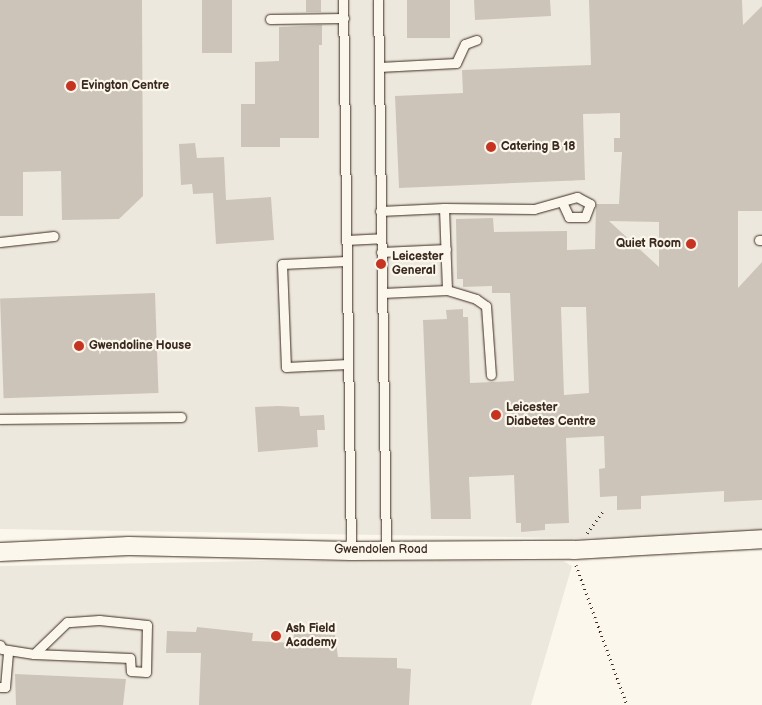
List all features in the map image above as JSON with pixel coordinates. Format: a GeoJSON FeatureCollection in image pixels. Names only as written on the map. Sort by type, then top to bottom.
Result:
{"type":"FeatureCollection","features":[{"type":"Feature","properties":{"kind":"street","name":"Gwendolen Road"},"geometry":{"type":"LineString","coordinates":[[0,552],[129,546],[350,551],[574,550],[762,539]]}},
{"type":"Feature","properties":{"kind":"lane"},"geometry":{"type":"LineString","coordinates":[[343,0],[350,551]]}},
{"type":"Feature","properties":{"kind":"lane"},"geometry":{"type":"LineString","coordinates":[[378,0],[386,550]]}},
{"type":"Feature","properties":{"kind":"lane"},"geometry":{"type":"LineString","coordinates":[[270,19],[344,18]]}},
{"type":"Feature","properties":{"kind":"lane"},"geometry":{"type":"LineString","coordinates":[[379,66],[456,63],[465,44],[476,40]]}},
{"type":"Feature","properties":{"kind":"lane"},"geometry":{"type":"LineString","coordinates":[[380,211],[444,208],[534,209],[563,204]]}},
{"type":"Feature","properties":{"kind":"lane"},"geometry":{"type":"LineString","coordinates":[[444,208],[447,290]]}},
{"type":"Feature","properties":{"kind":"lane"},"geometry":{"type":"LineString","coordinates":[[0,242],[54,236]]}},
{"type":"Feature","properties":{"kind":"lane"},"geometry":{"type":"LineString","coordinates":[[346,240],[381,238]]}},
{"type":"Feature","properties":{"kind":"lane"},"geometry":{"type":"LineString","coordinates":[[381,252],[446,249]]}},
{"type":"Feature","properties":{"kind":"lane"},"geometry":{"type":"LineString","coordinates":[[346,261],[282,264],[286,367],[348,364]]}},
{"type":"Feature","properties":{"kind":"lane"},"geometry":{"type":"LineString","coordinates":[[382,293],[447,290],[476,299],[486,306],[491,375]]}},
{"type":"Feature","properties":{"kind":"lane"},"geometry":{"type":"LineString","coordinates":[[0,419],[181,417]]}},
{"type":"Feature","properties":{"kind":"lane"},"geometry":{"type":"LineString","coordinates":[[0,686],[6,687],[4,648],[34,654],[130,658],[131,671],[146,672],[147,625],[99,620],[67,622],[34,654]]}},
{"type":"Feature","properties":{"kind":"path"},"geometry":{"type":"LineString","coordinates":[[603,511],[574,550],[578,575],[627,705]]}},
{"type":"Feature","properties":{"kind":"shaded area","name":"Leicester General"},"geometry":{"type":"Polygon","coordinates":[[[0,0],[762,0],[762,530],[638,538],[578,538],[0,529],[0,0]]]}},
{"type":"Feature","properties":{"kind":"shaded area","name":"Ash Field Academy"},"geometry":{"type":"Polygon","coordinates":[[[259,561],[563,561],[572,566],[531,705],[0,705],[0,566],[259,561]]]}},
{"type":"Feature","properties":{"kind":"building","name":"Evington Centre"},"geometry":{"type":"Polygon","coordinates":[[[0,0],[142,0],[143,196],[119,219],[62,220],[61,171],[23,172],[23,216],[0,216],[0,0]]]}},
{"type":"Feature","properties":{"kind":"building"},"geometry":{"type":"Polygon","coordinates":[[[202,0],[232,0],[232,53],[202,53],[202,0]]]}},
{"type":"Feature","properties":{"kind":"building"},"geometry":{"type":"Polygon","coordinates":[[[306,0],[321,0],[321,12],[306,12],[306,0]]]}},
{"type":"Feature","properties":{"kind":"building"},"geometry":{"type":"Polygon","coordinates":[[[407,0],[450,0],[450,38],[407,38],[407,0]]]}},
{"type":"Feature","properties":{"kind":"building"},"geometry":{"type":"Polygon","coordinates":[[[474,0],[550,0],[551,16],[475,20],[474,0]]]}},
{"type":"Feature","properties":{"kind":"building"},"geometry":{"type":"Polygon","coordinates":[[[589,0],[742,0],[743,25],[762,6],[762,211],[738,211],[738,288],[762,262],[762,500],[724,502],[724,491],[641,496],[641,509],[617,510],[617,496],[600,497],[599,469],[605,468],[604,436],[566,438],[569,523],[545,524],[545,530],[521,532],[521,523],[516,523],[514,475],[469,477],[471,519],[431,519],[423,320],[447,319],[446,310],[463,309],[463,317],[468,317],[470,383],[514,381],[510,293],[492,293],[492,286],[463,287],[463,279],[457,279],[456,219],[493,218],[494,232],[567,231],[567,250],[595,249],[596,204],[619,204],[622,152],[614,152],[614,138],[620,138],[620,113],[583,114],[585,180],[399,188],[395,96],[463,93],[462,70],[591,65],[589,0]],[[609,221],[659,267],[659,222],[609,221]],[[561,307],[564,395],[589,393],[586,307],[561,307]]]}},
{"type":"Feature","properties":{"kind":"building"},"geometry":{"type":"Polygon","coordinates":[[[322,25],[322,45],[319,45],[319,138],[280,138],[280,147],[241,147],[241,104],[255,104],[255,62],[279,61],[279,27],[322,25]]]}},
{"type":"Feature","properties":{"kind":"building"},"geometry":{"type":"Polygon","coordinates":[[[195,143],[197,158],[224,157],[226,200],[271,197],[274,240],[216,244],[213,193],[193,194],[192,184],[181,185],[179,144],[195,143]]]}},
{"type":"Feature","properties":{"kind":"building","name":"Gwendoline House"},"geometry":{"type":"Polygon","coordinates":[[[155,293],[158,393],[4,398],[0,298],[155,293]]]}},
{"type":"Feature","properties":{"kind":"building"},"geometry":{"type":"Polygon","coordinates":[[[255,407],[299,407],[300,416],[324,415],[325,430],[317,430],[318,447],[258,452],[255,407]]]}},
{"type":"Feature","properties":{"kind":"building"},"geometry":{"type":"Polygon","coordinates":[[[197,627],[253,633],[252,641],[293,643],[294,633],[335,635],[338,657],[397,658],[397,668],[411,669],[409,705],[199,705],[201,653],[166,653],[167,631],[196,632],[197,627]]]}},
{"type":"Feature","properties":{"kind":"building"},"geometry":{"type":"Polygon","coordinates":[[[15,674],[126,679],[123,705],[16,705],[15,674]]]}},
{"type":"Feature","properties":{"kind":"place","name":"Evington Centre"},"geometry":{"type":"Point","coordinates":[71,86]}},
{"type":"Feature","properties":{"kind":"place","name":"Catering B 18"},"geometry":{"type":"Point","coordinates":[491,147]}},
{"type":"Feature","properties":{"kind":"place","name":"Quiet Room"},"geometry":{"type":"Point","coordinates":[691,244]}},
{"type":"Feature","properties":{"kind":"place","name":"Leicester General"},"geometry":{"type":"Point","coordinates":[381,264]}},
{"type":"Feature","properties":{"kind":"place","name":"Gwendoline House"},"geometry":{"type":"Point","coordinates":[79,346]}},
{"type":"Feature","properties":{"kind":"place","name":"Leicester Diabetes Centre"},"geometry":{"type":"Point","coordinates":[496,415]}},
{"type":"Feature","properties":{"kind":"place","name":"Ash Field Academy"},"geometry":{"type":"Point","coordinates":[276,636]}}]}
